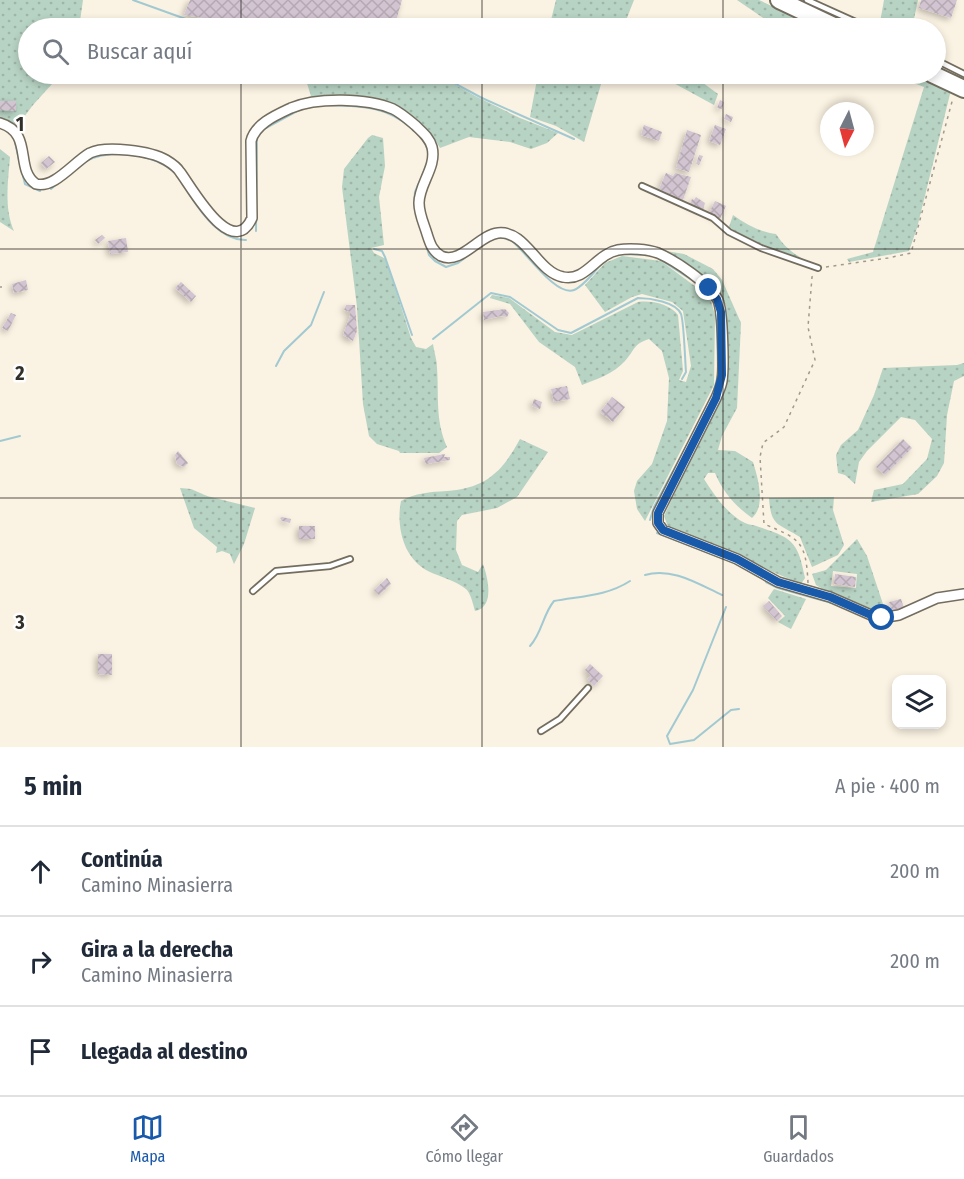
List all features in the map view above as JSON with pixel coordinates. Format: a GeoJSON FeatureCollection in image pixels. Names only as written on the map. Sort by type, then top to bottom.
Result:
{"type":"FeatureCollection","features":[{"type":"Feature","properties":{"kind":"highway"},"geometry":{"type":"LineString","coordinates":[[779,0],[816,18]]}},
{"type":"Feature","properties":{"kind":"highway"},"geometry":{"type":"LineString","coordinates":[[946,78],[961,83]]}},
{"type":"Feature","properties":{"kind":"street"},"geometry":{"type":"LineString","coordinates":[[794,0],[816,18]]}},
{"type":"Feature","properties":{"kind":"street"},"geometry":{"type":"LineString","coordinates":[[0,123],[8,125],[18,133],[29,178],[36,184],[49,184],[85,156],[97,151],[113,149],[153,155],[166,160],[179,170],[212,217],[223,226],[235,231],[244,229],[252,218],[251,141],[259,126],[290,109],[314,101],[345,101],[382,105],[394,110],[411,122],[430,142],[432,162],[419,197],[419,205],[433,249],[442,256],[455,257],[488,236],[495,233],[507,234],[517,239],[548,270],[567,278],[581,275],[602,257],[616,250],[637,249],[656,253],[687,271],[709,288],[717,299],[721,312],[722,375],[716,398],[658,513],[658,523],[663,530],[737,559],[778,582],[830,597],[882,618],[899,615],[937,598],[964,594]]}},
{"type":"Feature","properties":{"kind":"lane"},"geometry":{"type":"LineString","coordinates":[[807,0],[847,18]]}},
{"type":"Feature","properties":{"kind":"lane"},"geometry":{"type":"LineString","coordinates":[[946,69],[961,83]]}},
{"type":"Feature","properties":{"kind":"lane"},"geometry":{"type":"LineString","coordinates":[[642,186],[713,218],[729,232],[761,248],[818,268]]}},
{"type":"Feature","properties":{"kind":"lane"},"geometry":{"type":"LineString","coordinates":[[253,591],[276,571],[330,566],[350,559]]}},
{"type":"Feature","properties":{"kind":"lane"},"geometry":{"type":"LineString","coordinates":[[541,731],[560,719],[588,688]]}},
{"type":"Feature","properties":{"kind":"path"},"geometry":{"type":"LineString","coordinates":[[808,591],[803,550],[799,542],[793,536],[764,524],[760,457],[763,442],[784,427],[814,360],[808,327],[812,277],[818,268],[911,253],[961,83]]}},
{"type":"Feature","properties":{"kind":"green space"},"geometry":{"type":"Polygon","coordinates":[[[0,0],[83,0],[80,18],[18,18],[18,84],[52,84],[18,125],[0,118],[0,110],[16,110],[16,101],[0,101],[0,0]]]}},
{"type":"Feature","properties":{"kind":"green space"},"geometry":{"type":"Polygon","coordinates":[[[556,0],[634,0],[627,18],[552,18],[556,0]]]}},
{"type":"Feature","properties":{"kind":"green space"},"geometry":{"type":"Polygon","coordinates":[[[737,0],[759,0],[798,18],[763,18],[737,0]]]}},
{"type":"Feature","properties":{"kind":"green space"},"geometry":{"type":"Polygon","coordinates":[[[884,0],[918,0],[914,18],[881,18],[884,0]]]}},
{"type":"Feature","properties":{"kind":"green space"},"geometry":{"type":"Polygon","coordinates":[[[307,84],[454,84],[520,118],[558,133],[547,143],[531,149],[510,142],[469,137],[440,148],[428,130],[415,117],[400,108],[367,99],[311,96],[307,84]]]}},
{"type":"Feature","properties":{"kind":"green space"},"geometry":{"type":"Polygon","coordinates":[[[536,84],[601,84],[584,142],[556,126],[530,117],[536,84]]]}},
{"type":"Feature","properties":{"kind":"green space"},"geometry":{"type":"Polygon","coordinates":[[[675,84],[704,84],[718,94],[714,105],[675,84]]]}},
{"type":"Feature","properties":{"kind":"green space"},"geometry":{"type":"Polygon","coordinates":[[[916,84],[938,84],[951,90],[917,228],[909,251],[849,262],[847,259],[873,252],[924,87],[916,84]]]}},
{"type":"Feature","properties":{"kind":"green space"},"geometry":{"type":"Polygon","coordinates":[[[372,135],[383,138],[385,166],[379,197],[384,245],[371,248],[374,253],[386,259],[411,338],[416,347],[426,349],[433,344],[437,365],[439,418],[447,447],[439,453],[400,453],[377,444],[369,436],[363,404],[357,307],[342,187],[344,169],[372,135]]]}},
{"type":"Feature","properties":{"kind":"green space"},"geometry":{"type":"Polygon","coordinates":[[[0,149],[10,157],[8,204],[14,231],[0,222],[0,149]]]}},
{"type":"Feature","properties":{"kind":"green space"},"geometry":{"type":"Polygon","coordinates":[[[733,215],[754,228],[776,234],[791,251],[809,262],[768,248],[738,233],[729,227],[733,215]]]}},
{"type":"Feature","properties":{"kind":"green space"},"geometry":{"type":"Polygon","coordinates":[[[666,251],[684,254],[713,269],[722,280],[741,323],[737,408],[722,436],[718,450],[735,451],[753,462],[760,492],[756,513],[752,518],[740,509],[730,498],[715,473],[708,473],[704,479],[712,492],[733,515],[747,524],[780,535],[797,549],[805,578],[801,584],[668,527],[664,516],[702,434],[725,391],[727,339],[726,305],[714,286],[666,251]]]}},
{"type":"Feature","properties":{"kind":"green space"},"geometry":{"type":"Polygon","coordinates":[[[622,256],[661,261],[704,293],[711,301],[715,315],[714,385],[645,521],[637,509],[634,491],[637,481],[652,464],[667,421],[669,378],[662,351],[649,339],[644,341],[637,345],[625,361],[615,369],[605,376],[582,385],[575,367],[539,342],[510,304],[490,298],[492,295],[509,298],[555,332],[572,335],[638,302],[654,302],[665,306],[678,315],[683,371],[679,380],[686,382],[691,366],[683,311],[672,302],[642,294],[605,312],[585,285],[605,263],[622,256]]]}},
{"type":"Feature","properties":{"kind":"green space"},"geometry":{"type":"Polygon","coordinates":[[[964,363],[964,376],[954,381],[947,415],[944,463],[937,476],[918,494],[871,502],[874,490],[903,484],[927,459],[932,439],[915,420],[901,417],[867,451],[859,462],[855,484],[845,475],[838,473],[836,455],[841,445],[858,430],[883,368],[964,363]]]}},
{"type":"Feature","properties":{"kind":"green space"},"geometry":{"type":"Polygon","coordinates":[[[520,439],[548,452],[517,497],[497,508],[462,515],[457,521],[456,550],[462,565],[478,572],[483,564],[487,577],[488,598],[481,608],[475,611],[471,596],[466,589],[428,571],[419,565],[407,550],[401,531],[401,501],[429,492],[461,489],[482,482],[499,469],[520,439]]]}},
{"type":"Feature","properties":{"kind":"green space"},"geometry":{"type":"Polygon","coordinates":[[[180,488],[191,489],[207,496],[255,508],[244,544],[234,564],[230,554],[222,551],[216,553],[217,547],[194,528],[180,488]]]}},
{"type":"Feature","properties":{"kind":"green space"},"geometry":{"type":"Polygon","coordinates":[[[834,497],[833,510],[844,545],[838,555],[812,567],[800,537],[774,519],[769,498],[834,497]]]}},
{"type":"Feature","properties":{"kind":"green space"},"geometry":{"type":"Polygon","coordinates":[[[857,539],[867,556],[886,613],[879,614],[853,601],[831,594],[816,585],[812,574],[826,570],[857,539]],[[833,571],[831,586],[856,588],[857,574],[833,571]]]}},
{"type":"Feature","properties":{"kind":"green space"},"geometry":{"type":"Polygon","coordinates":[[[774,589],[806,599],[791,629],[778,622],[785,616],[768,598],[774,589]]]}},
{"type":"Feature","properties":{"kind":"building"},"geometry":{"type":"Polygon","coordinates":[[[190,0],[402,0],[397,18],[204,18],[184,15],[190,0]]]}},
{"type":"Feature","properties":{"kind":"building"},"geometry":{"type":"Polygon","coordinates":[[[921,0],[957,0],[951,18],[919,8],[921,0]]]}},
{"type":"Feature","properties":{"kind":"building"},"geometry":{"type":"Polygon","coordinates":[[[720,100],[724,102],[722,109],[717,108],[720,100]]]}},
{"type":"Feature","properties":{"kind":"building"},"geometry":{"type":"Polygon","coordinates":[[[0,101],[16,101],[16,111],[0,110],[0,101]]]}},
{"type":"Feature","properties":{"kind":"building"},"geometry":{"type":"Polygon","coordinates":[[[726,114],[733,117],[731,122],[724,119],[726,114]]]}},
{"type":"Feature","properties":{"kind":"building"},"geometry":{"type":"Polygon","coordinates":[[[644,125],[662,132],[659,141],[641,135],[644,125]]]}},
{"type":"Feature","properties":{"kind":"building"},"geometry":{"type":"Polygon","coordinates":[[[715,125],[726,129],[720,145],[709,141],[715,125]]]}},
{"type":"Feature","properties":{"kind":"building"},"geometry":{"type":"Polygon","coordinates":[[[687,130],[701,135],[689,172],[676,168],[687,130]]]}},
{"type":"Feature","properties":{"kind":"building"},"geometry":{"type":"Polygon","coordinates":[[[699,155],[703,156],[699,165],[696,164],[699,155]]]}},
{"type":"Feature","properties":{"kind":"building"},"geometry":{"type":"Polygon","coordinates":[[[49,156],[55,162],[46,169],[41,163],[49,156]]]}},
{"type":"Feature","properties":{"kind":"building"},"geometry":{"type":"Polygon","coordinates":[[[666,173],[673,176],[675,173],[691,177],[683,200],[659,189],[666,173]]]}},
{"type":"Feature","properties":{"kind":"building"},"geometry":{"type":"Polygon","coordinates":[[[696,197],[705,203],[703,210],[690,204],[696,197]]]}},
{"type":"Feature","properties":{"kind":"building"},"geometry":{"type":"Polygon","coordinates":[[[715,201],[726,206],[720,219],[709,213],[715,201]]]}},
{"type":"Feature","properties":{"kind":"building"},"geometry":{"type":"Polygon","coordinates":[[[102,235],[105,238],[98,244],[95,240],[102,235]]]}},
{"type":"Feature","properties":{"kind":"building"},"geometry":{"type":"Polygon","coordinates":[[[126,238],[128,252],[110,254],[108,241],[126,238]]]}},
{"type":"Feature","properties":{"kind":"building"},"geometry":{"type":"Polygon","coordinates":[[[26,280],[28,290],[14,293],[12,284],[26,280]]]}},
{"type":"Feature","properties":{"kind":"building"},"geometry":{"type":"Polygon","coordinates":[[[181,282],[196,296],[191,302],[175,288],[181,282]]]}},
{"type":"Feature","properties":{"kind":"building"},"geometry":{"type":"Polygon","coordinates":[[[346,305],[355,305],[357,331],[353,341],[343,335],[350,316],[350,312],[344,310],[346,305]]]}},
{"type":"Feature","properties":{"kind":"building"},"geometry":{"type":"Polygon","coordinates":[[[505,309],[509,313],[507,317],[484,320],[483,312],[505,309]]]}},
{"type":"Feature","properties":{"kind":"building"},"geometry":{"type":"Polygon","coordinates":[[[11,313],[16,315],[8,331],[2,328],[11,313]]]}},
{"type":"Feature","properties":{"kind":"building"},"geometry":{"type":"Polygon","coordinates":[[[567,386],[570,399],[554,402],[551,389],[567,386]]]}},
{"type":"Feature","properties":{"kind":"building"},"geometry":{"type":"Polygon","coordinates":[[[612,397],[625,407],[613,422],[600,412],[612,397]]]}},
{"type":"Feature","properties":{"kind":"building"},"geometry":{"type":"Polygon","coordinates":[[[534,399],[542,402],[540,409],[532,406],[534,399]]]}},
{"type":"Feature","properties":{"kind":"building"},"geometry":{"type":"Polygon","coordinates":[[[903,439],[912,448],[885,475],[876,467],[903,439]]]}},
{"type":"Feature","properties":{"kind":"building"},"geometry":{"type":"Polygon","coordinates":[[[178,451],[188,463],[184,467],[177,464],[175,455],[178,451]]]}},
{"type":"Feature","properties":{"kind":"building"},"geometry":{"type":"Polygon","coordinates":[[[445,454],[444,457],[450,457],[450,460],[426,464],[424,458],[445,454]]]}},
{"type":"Feature","properties":{"kind":"building"},"geometry":{"type":"Polygon","coordinates":[[[280,518],[291,519],[290,523],[282,521],[280,518]]]}},
{"type":"Feature","properties":{"kind":"building"},"geometry":{"type":"Polygon","coordinates":[[[299,526],[315,526],[315,539],[299,539],[299,526]]]}},
{"type":"Feature","properties":{"kind":"building"},"geometry":{"type":"Polygon","coordinates":[[[835,574],[856,577],[855,587],[834,584],[835,574]]]}},
{"type":"Feature","properties":{"kind":"building"},"geometry":{"type":"Polygon","coordinates":[[[387,578],[391,584],[379,595],[374,590],[387,578]]]}},
{"type":"Feature","properties":{"kind":"building"},"geometry":{"type":"Polygon","coordinates":[[[901,599],[904,608],[891,611],[889,602],[901,599]]]}},
{"type":"Feature","properties":{"kind":"building"},"geometry":{"type":"Polygon","coordinates":[[[769,601],[782,616],[777,621],[763,606],[769,601]]]}},
{"type":"Feature","properties":{"kind":"building"},"geometry":{"type":"Polygon","coordinates":[[[98,654],[112,654],[112,675],[98,674],[98,654]]]}},
{"type":"Feature","properties":{"kind":"building"},"geometry":{"type":"Polygon","coordinates":[[[590,664],[603,676],[594,686],[587,679],[591,676],[585,670],[590,664]]]}},
{"type":"Feature","properties":{"kind":"waterway"},"geometry":{"type":"LineString","coordinates":[[133,0],[183,18]]}},
{"type":"Feature","properties":{"kind":"waterway"},"geometry":{"type":"LineString","coordinates":[[456,84],[574,139]]}},
{"type":"Feature","properties":{"kind":"waterway"},"geometry":{"type":"LineString","coordinates":[[325,105],[371,108],[391,115],[417,133],[428,151]]}},
{"type":"Feature","properties":{"kind":"waterway"},"geometry":{"type":"LineString","coordinates":[[256,231],[257,138],[264,129],[299,110]]}},
{"type":"Feature","properties":{"kind":"waterway"},"geometry":{"type":"LineString","coordinates":[[15,142],[19,160]]}},
{"type":"Feature","properties":{"kind":"waterway"},"geometry":{"type":"LineString","coordinates":[[86,161],[107,155],[132,155],[155,161],[174,172]]}},
{"type":"Feature","properties":{"kind":"waterway"},"geometry":{"type":"LineString","coordinates":[[428,162],[415,192],[414,204],[429,255],[446,267],[458,263],[473,252]]}},
{"type":"Feature","properties":{"kind":"waterway"},"geometry":{"type":"LineString","coordinates":[[21,168],[25,184],[40,191]]}},
{"type":"Feature","properties":{"kind":"waterway"},"geometry":{"type":"LineString","coordinates":[[51,189],[58,183]]}},
{"type":"Feature","properties":{"kind":"waterway"},"geometry":{"type":"LineString","coordinates":[[189,194],[206,218],[220,231],[228,236],[246,240]]}},
{"type":"Feature","properties":{"kind":"waterway"},"geometry":{"type":"LineString","coordinates":[[495,238],[512,241],[541,272],[559,287],[567,290],[574,290],[582,285],[602,263]]}},
{"type":"Feature","properties":{"kind":"waterway"},"geometry":{"type":"LineString","coordinates":[[374,249],[382,251],[385,257],[412,335]]}},
{"type":"Feature","properties":{"kind":"waterway"},"geometry":{"type":"LineString","coordinates":[[623,254],[647,255]]}},
{"type":"Feature","properties":{"kind":"waterway"},"geometry":{"type":"LineString","coordinates":[[658,258],[701,286]]}},
{"type":"Feature","properties":{"kind":"waterway"},"geometry":{"type":"LineString","coordinates":[[276,366],[284,351],[311,325],[324,292]]}},
{"type":"Feature","properties":{"kind":"waterway"},"geometry":{"type":"LineString","coordinates":[[433,339],[491,293],[510,297],[558,330],[571,333],[638,298],[662,301],[674,306],[681,314],[686,372],[682,379]]}},
{"type":"Feature","properties":{"kind":"waterway"},"geometry":{"type":"LineString","coordinates":[[713,394],[718,375],[717,317]]}},
{"type":"Feature","properties":{"kind":"waterway"},"geometry":{"type":"LineString","coordinates":[[0,441],[20,436]]}},
{"type":"Feature","properties":{"kind":"waterway"},"geometry":{"type":"LineString","coordinates":[[650,520],[654,507],[687,445]]}},
{"type":"Feature","properties":{"kind":"waterway"},"geometry":{"type":"LineString","coordinates":[[657,533],[719,557]]}},
{"type":"Feature","properties":{"kind":"waterway"},"geometry":{"type":"LineString","coordinates":[[733,562],[759,577]]}},
{"type":"Feature","properties":{"kind":"waterway"},"geometry":{"type":"LineString","coordinates":[[645,575],[655,573],[675,575],[722,595]]}},
{"type":"Feature","properties":{"kind":"waterway"},"geometry":{"type":"LineString","coordinates":[[530,646],[554,601],[603,593],[630,581]]}},
{"type":"Feature","properties":{"kind":"waterway"},"geometry":{"type":"LineString","coordinates":[[766,582],[778,588],[832,603]]}},
{"type":"Feature","properties":{"kind":"waterway"},"geometry":{"type":"LineString","coordinates":[[726,607],[693,690],[667,736],[670,744],[694,740],[731,710],[739,709]]}},
{"type":"Feature","properties":{"kind":"waterway"},"geometry":{"type":"LineString","coordinates":[[908,616],[919,611]]}},
{"type":"Feature","properties":{"kind":"route"},"geometry":{"type":"LineString","coordinates":[[709,288],[720,305],[721,312],[722,382],[658,513],[658,523],[663,530],[737,559],[778,582],[830,597],[882,618]]}}]}
